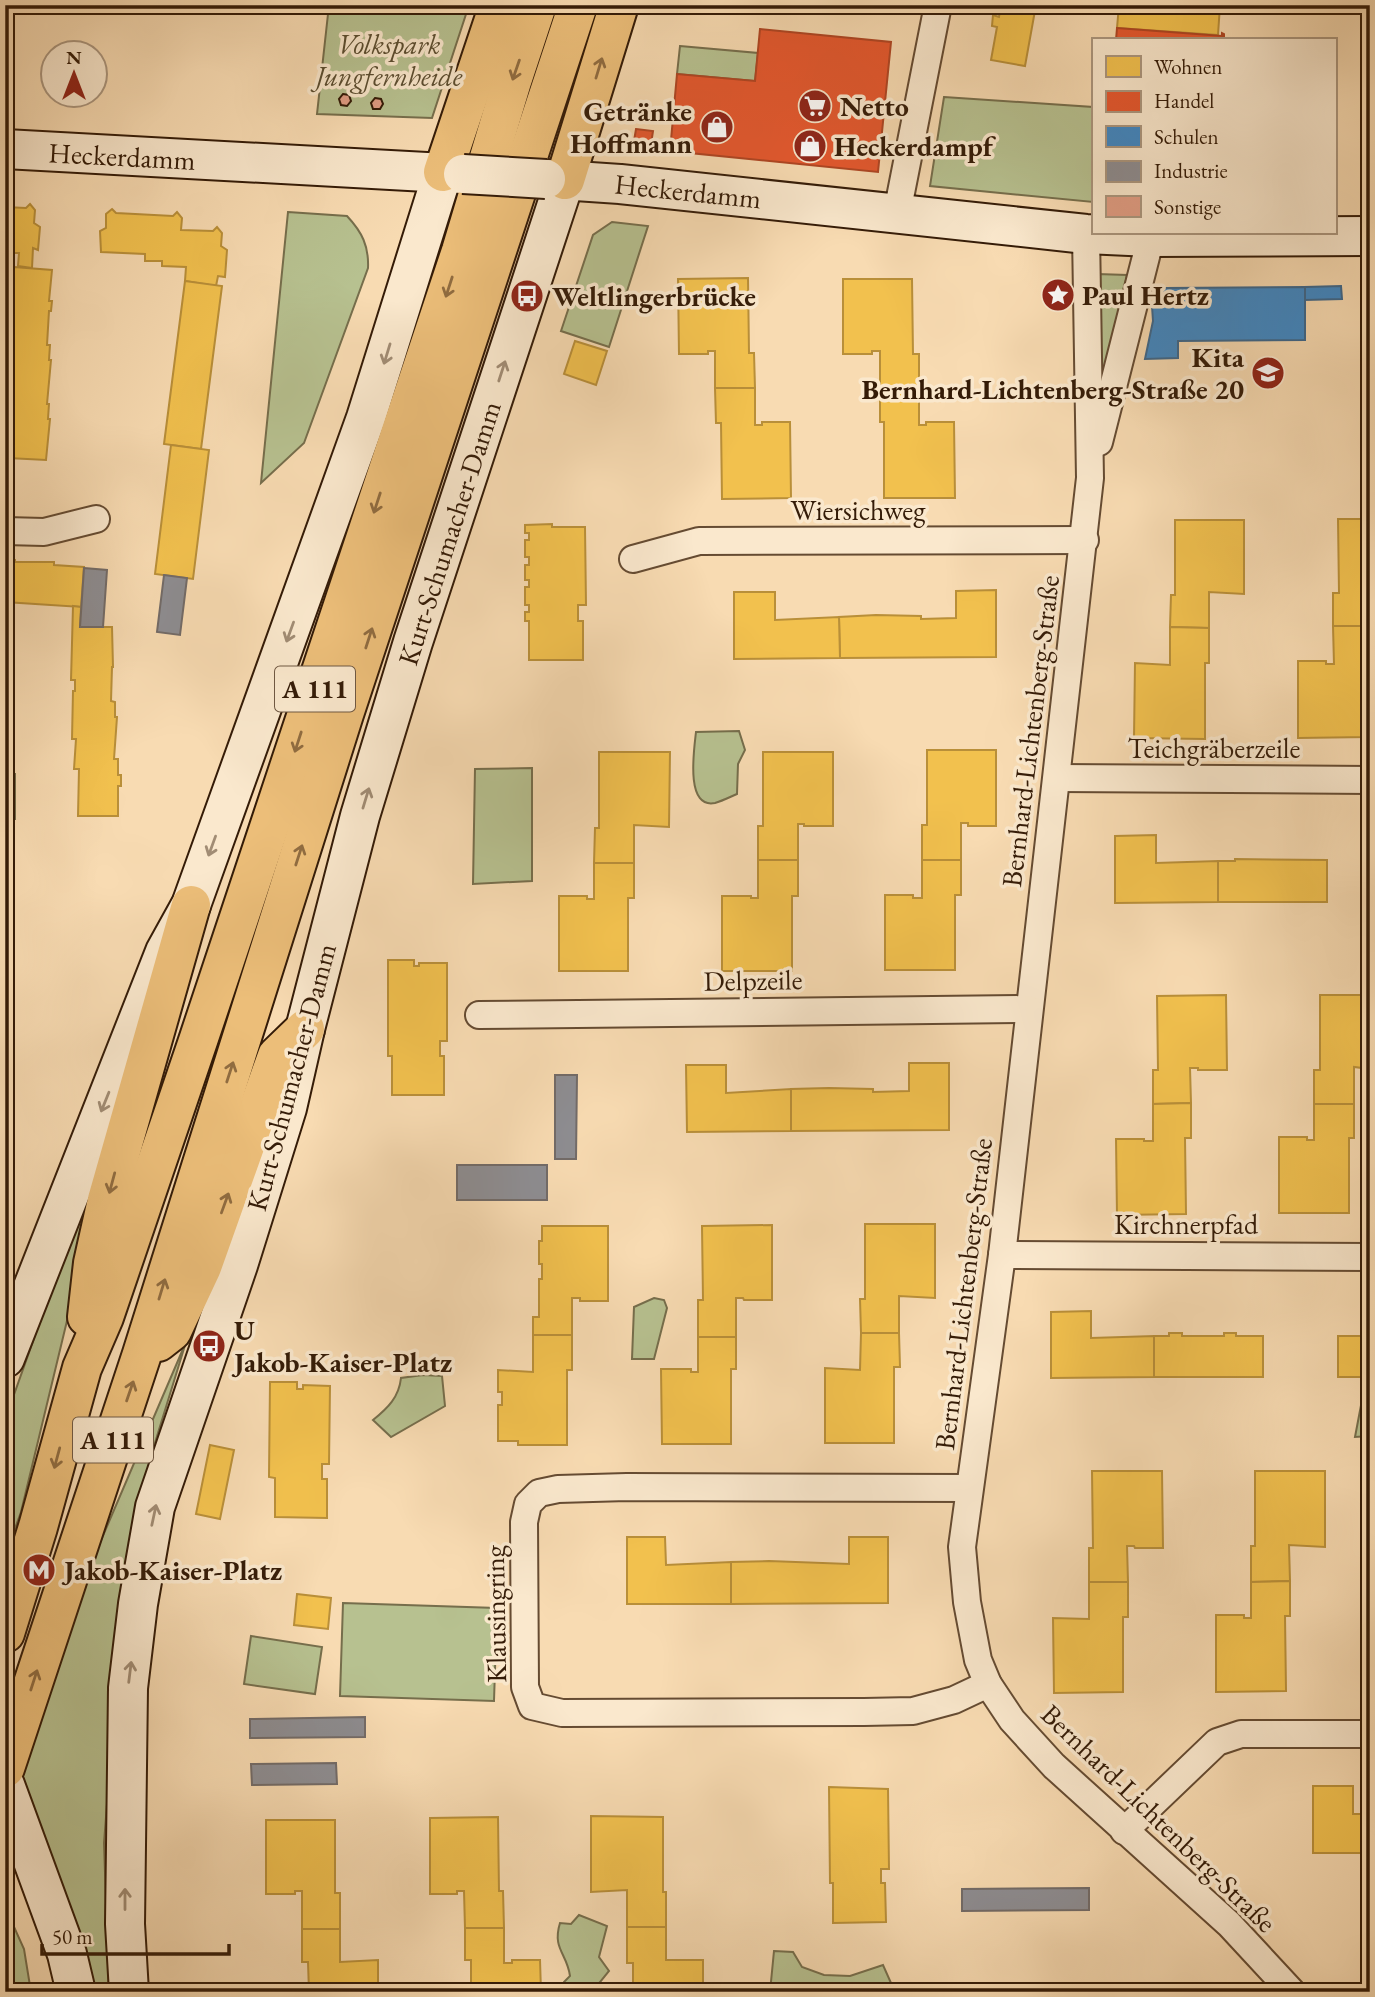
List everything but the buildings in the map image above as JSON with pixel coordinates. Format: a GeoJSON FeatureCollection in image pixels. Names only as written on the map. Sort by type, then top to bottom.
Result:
{"type":"FeatureCollection","features":[{"type":"Feature","properties":{"kind":"highway"},"geometry":{"type":"LineString","coordinates":[[453,173],[499,5]]}},
{"type":"Feature","properties":{"kind":"highway","name":"A 111"},"geometry":{"type":"LineString","coordinates":[[17,1595],[82,1368],[104,1318],[199,1038],[461,251],[537,5]]}},
{"type":"Feature","properties":{"kind":"highway","name":"A 111"},"geometry":{"type":"LineString","coordinates":[[5,1768],[142,1354],[344,715],[578,5]]}},
{"type":"Feature","properties":{"kind":"highway"},"geometry":{"type":"LineString","coordinates":[[555,180],[619,5]]}},
{"type":"Feature","properties":{"kind":"highway"},"geometry":{"type":"LineString","coordinates":[[82,1368],[93,1263],[104,1212],[191,905]]}},
{"type":"Feature","properties":{"kind":"highway"},"geometry":{"type":"LineString","coordinates":[[142,1354],[172,1331],[202,1267],[277,1056],[305,1029]]}},
{"type":"Feature","properties":{"kind":"main road","name":"Heckerdamm"},"geometry":{"type":"LineString","coordinates":[[5,149],[620,184],[1086,234],[1150,237],[1370,236]]}},
{"type":"Feature","properties":{"kind":"main road"},"geometry":{"type":"LineString","coordinates":[[5,1358],[165,952],[191,905],[453,173]]}},
{"type":"Feature","properties":{"kind":"main road","name":"Kurt-Schumacher-Damm"},"geometry":{"type":"LineString","coordinates":[[129,1992],[125,1924],[128,1688],[138,1604],[155,1507],[238,1265],[287,1108],[360,816],[555,180]]}},
{"type":"Feature","properties":{"kind":"main road"},"geometry":{"type":"LineString","coordinates":[[5,1784],[67,1954],[76,1992]]}},
{"type":"Feature","properties":{"kind":"street"},"geometry":{"type":"LineString","coordinates":[[897,214],[938,5]]}},
{"type":"Feature","properties":{"kind":"street","name":"Bernhard-Lichtenberg-Straße"},"geometry":{"type":"LineString","coordinates":[[1086,234],[1090,478],[1085,540],[1028,1009],[1002,1255],[962,1547],[967,1602],[978,1660],[988,1684],[1012,1720],[1054,1766],[1229,1924],[1292,1992]]}},
{"type":"Feature","properties":{"kind":"street","name":"Bernhard-Lichtenberg-Straße"},"geometry":{"type":"LineString","coordinates":[[1090,478],[1150,237]]}},
{"type":"Feature","properties":{"kind":"street"},"geometry":{"type":"LineString","coordinates":[[5,531],[44,532],[96,519]]}},
{"type":"Feature","properties":{"kind":"street","name":"Wiersichweg"},"geometry":{"type":"LineString","coordinates":[[633,559],[699,541],[1085,540]]}},
{"type":"Feature","properties":{"kind":"street","name":"Teichgräberzeile"},"geometry":{"type":"LineString","coordinates":[[1057,778],[1370,780]]}},
{"type":"Feature","properties":{"kind":"street","name":"Delpzeile"},"geometry":{"type":"LineString","coordinates":[[479,1015],[1028,1009]]}},
{"type":"Feature","properties":{"kind":"street","name":"Kirchnerpfad"},"geometry":{"type":"LineString","coordinates":[[1002,1255],[1370,1257]]}},
{"type":"Feature","properties":{"kind":"street","name":"Klausingring"},"geometry":{"type":"LineString","coordinates":[[969,1488],[627,1487],[558,1489],[539,1493],[528,1504],[524,1522],[525,1687],[532,1706],[562,1713],[913,1712],[954,1700],[988,1684]]}},
{"type":"Feature","properties":{"kind":"street"},"geometry":{"type":"LineString","coordinates":[[1124,1830],[1217,1742],[1241,1734],[1370,1734]]}},
{"type":"Feature","properties":{"kind":"green space","name":"Volkspark Jungfernheide"},"geometry":{"type":"Polygon","coordinates":[[[329,5],[469,5],[432,118],[317,114],[329,5]]]}},
{"type":"Feature","properties":{"kind":"green space"},"geometry":{"type":"Polygon","coordinates":[[[680,46],[758,53],[755,81],[677,74],[680,46]]]}},
{"type":"Feature","properties":{"kind":"green space"},"geometry":{"type":"Polygon","coordinates":[[[944,97],[1092,107],[1092,202],[930,186],[944,97]]]}},
{"type":"Feature","properties":{"kind":"green space"},"geometry":{"type":"Polygon","coordinates":[[[288,212],[347,216],[364,240],[368,268],[304,443],[261,483],[288,212]]]}},
{"type":"Feature","properties":{"kind":"green space"},"geometry":{"type":"Polygon","coordinates":[[[612,222],[648,226],[609,347],[561,331],[593,235],[612,222]]]}},
{"type":"Feature","properties":{"kind":"green space"},"geometry":{"type":"Polygon","coordinates":[[[1097,274],[1127,275],[1100,403],[1097,274]]]}},
{"type":"Feature","properties":{"kind":"green space"},"geometry":{"type":"Polygon","coordinates":[[[739,731],[745,750],[738,764],[737,794],[715,803],[705,802],[695,788],[696,732],[739,731]]]}},
{"type":"Feature","properties":{"kind":"green space"},"geometry":{"type":"Polygon","coordinates":[[[532,768],[532,881],[473,884],[475,769],[532,768]]]}},
{"type":"Feature","properties":{"kind":"green space"},"geometry":{"type":"Polygon","coordinates":[[[5,774],[15,774],[15,819],[5,819],[5,774]]]}},
{"type":"Feature","properties":{"kind":"green space"},"geometry":{"type":"Polygon","coordinates":[[[123,1088],[21,1512],[5,1556],[5,1420],[123,1088]]]}},
{"type":"Feature","properties":{"kind":"green space"},"geometry":{"type":"Polygon","coordinates":[[[654,1298],[664,1300],[667,1308],[654,1359],[632,1359],[634,1307],[654,1298]]]}},
{"type":"Feature","properties":{"kind":"green space"},"geometry":{"type":"Polygon","coordinates":[[[186,1342],[150,1459],[131,1547],[120,1635],[104,1843],[109,1992],[91,1992],[19,1785],[93,1559],[186,1342]]]}},
{"type":"Feature","properties":{"kind":"green space"},"geometry":{"type":"Polygon","coordinates":[[[442,1376],[445,1406],[391,1437],[373,1420],[392,1402],[401,1378],[442,1376]]]}},
{"type":"Feature","properties":{"kind":"green space"},"geometry":{"type":"Polygon","coordinates":[[[1362,1400],[1370,1400],[1370,1436],[1355,1437],[1362,1400]]]}},
{"type":"Feature","properties":{"kind":"green space"},"geometry":{"type":"Polygon","coordinates":[[[343,1603],[497,1608],[494,1701],[340,1696],[343,1603]]]}},
{"type":"Feature","properties":{"kind":"green space"},"geometry":{"type":"Polygon","coordinates":[[[251,1636],[322,1647],[315,1694],[244,1684],[251,1636]]]}},
{"type":"Feature","properties":{"kind":"green space"},"geometry":{"type":"Polygon","coordinates":[[[5,1907],[24,1949],[31,1992],[5,1992],[5,1907]]]}},
{"type":"Feature","properties":{"kind":"green space"},"geometry":{"type":"Polygon","coordinates":[[[579,1915],[607,1926],[599,1957],[609,1971],[600,1982],[606,1992],[562,1992],[564,1982],[570,1976],[559,1945],[558,1932],[560,1923],[571,1924],[579,1915]]]}},
{"type":"Feature","properties":{"kind":"green space"},"geometry":{"type":"Polygon","coordinates":[[[774,1951],[793,1952],[802,1967],[824,1975],[850,1976],[883,1965],[895,1992],[770,1992],[774,1951]]]}},
{"type":"Feature","properties":{"kind":"place","name":"Netto"},"geometry":{"type":"Point","coordinates":[815,106]}},
{"type":"Feature","properties":{"kind":"place","name":"Getränke Hoffmann"},"geometry":{"type":"Point","coordinates":[717,127]}},
{"type":"Feature","properties":{"kind":"place","name":"Heckerdampf"},"geometry":{"type":"Point","coordinates":[810,146]}},
{"type":"Feature","properties":{"kind":"place","name":"Paul Hertz"},"geometry":{"type":"Point","coordinates":[1058,295]}},
{"type":"Feature","properties":{"kind":"place","name":"Weltlingerbrücke"},"geometry":{"type":"Point","coordinates":[527,296]}},
{"type":"Feature","properties":{"kind":"place","name":"Kita Bernhard-Lichtenberg-Straße 20"},"geometry":{"type":"Point","coordinates":[1268,373]}},
{"type":"Feature","properties":{"kind":"place","name":"U Jakob-Kaiser-Platz"},"geometry":{"type":"Point","coordinates":[209,1346]}},
{"type":"Feature","properties":{"kind":"place","name":"Jakob-Kaiser-Platz"},"geometry":{"type":"Point","coordinates":[39,1570]}}]}
